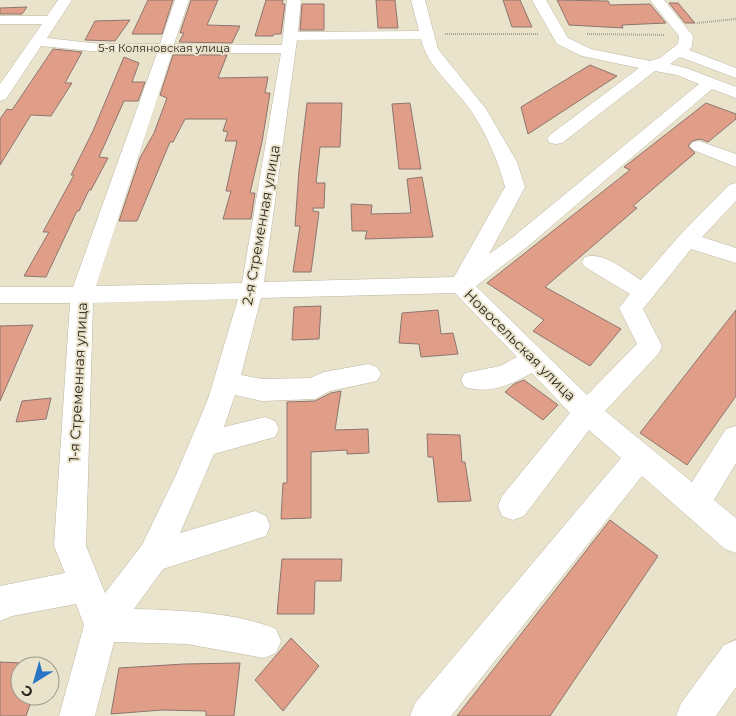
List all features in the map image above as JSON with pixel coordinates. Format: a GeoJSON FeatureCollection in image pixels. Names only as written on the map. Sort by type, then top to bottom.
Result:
{"type":"FeatureCollection","features":[{"type":"Feature","properties":{"kind":"street"},"geometry":{"type":"LineString","coordinates":[[29,20],[45,11],[45,5],[53,0]]}},
{"type":"Feature","properties":{"kind":"street"},"geometry":{"type":"LineString","coordinates":[[0,96],[65,0]]}},
{"type":"Feature","properties":{"kind":"street","name":"1-я Стременная улица"},"geometry":{"type":"LineString","coordinates":[[100,625],[70,546],[82,295],[165,45],[182,0]]}},
{"type":"Feature","properties":{"kind":"street","name":"2-я Стременная улица"},"geometry":{"type":"LineString","coordinates":[[100,625],[153,556],[189,480],[226,382],[252,290],[290,41],[294,0]]}},
{"type":"Feature","properties":{"kind":"street"},"geometry":{"type":"LineString","coordinates":[[539,0],[556,34],[562,41],[574,49],[681,71],[736,93]]}},
{"type":"Feature","properties":{"kind":"street"},"geometry":{"type":"LineString","coordinates":[[556,139],[652,65],[666,62],[685,46],[682,30],[657,0]]}},
{"type":"Feature","properties":{"kind":"street","name":"5-я Коляновская улица"},"geometry":{"type":"LineString","coordinates":[[39,41],[82,47],[290,41],[418,16]]}},
{"type":"Feature","properties":{"kind":"street","name":"Новосельская улица"},"geometry":{"type":"LineString","coordinates":[[418,16],[431,50],[478,109],[508,162],[515,186],[461,285],[587,412],[696,502],[736,538]]}},
{"type":"Feature","properties":{"kind":"street"},"geometry":{"type":"LineString","coordinates":[[0,20],[52,20]]}},
{"type":"Feature","properties":{"kind":"street"},"geometry":{"type":"LineString","coordinates":[[680,52],[736,73]]}},
{"type":"Feature","properties":{"kind":"street"},"geometry":{"type":"LineString","coordinates":[[0,296],[461,285],[520,242],[709,83]]}},
{"type":"Feature","properties":{"kind":"street"},"geometry":{"type":"LineString","coordinates":[[699,146],[736,161]]}},
{"type":"Feature","properties":{"kind":"street"},"geometry":{"type":"LineString","coordinates":[[513,506],[587,412],[650,346],[631,308],[687,240],[736,189]]}},
{"type":"Feature","properties":{"kind":"street"},"geometry":{"type":"LineString","coordinates":[[687,240],[736,256]]}},
{"type":"Feature","properties":{"kind":"street"},"geometry":{"type":"LineString","coordinates":[[593,262],[644,292]]}},
{"type":"Feature","properties":{"kind":"street"},"geometry":{"type":"LineString","coordinates":[[474,380],[506,376],[534,359]]}},
{"type":"Feature","properties":{"kind":"street"},"geometry":{"type":"LineString","coordinates":[[226,382],[262,390],[314,388],[324,382],[368,374]]}},
{"type":"Feature","properties":{"kind":"street"},"geometry":{"type":"LineString","coordinates":[[203,444],[265,429]]}},
{"type":"Feature","properties":{"kind":"street"},"geometry":{"type":"LineString","coordinates":[[696,502],[736,438]]}},
{"type":"Feature","properties":{"kind":"street"},"geometry":{"type":"LineString","coordinates":[[428,716],[640,457]]}},
{"type":"Feature","properties":{"kind":"street"},"geometry":{"type":"LineString","coordinates":[[153,556],[255,526]]}},
{"type":"Feature","properties":{"kind":"street"},"geometry":{"type":"LineString","coordinates":[[0,604],[7,600],[85,586]]}},
{"type":"Feature","properties":{"kind":"street"},"geometry":{"type":"LineString","coordinates":[[77,716],[100,625],[187,627],[264,641]]}},
{"type":"Feature","properties":{"kind":"street"},"geometry":{"type":"LineString","coordinates":[[694,716],[736,657]]}},
{"type":"Feature","properties":{"kind":"path"},"geometry":{"type":"LineString","coordinates":[[418,16],[556,34],[682,30],[736,19]]}},
{"type":"Feature","properties":{"kind":"building"},"geometry":{"type":"Polygon","coordinates":[[[148,0],[173,0],[162,34],[132,34],[148,0]]]}},
{"type":"Feature","properties":{"kind":"building"},"geometry":{"type":"Polygon","coordinates":[[[191,0],[218,0],[207,25],[240,26],[232,43],[179,42],[184,33],[180,33],[191,0]]]}},
{"type":"Feature","properties":{"kind":"building"},"geometry":{"type":"Polygon","coordinates":[[[266,0],[283,0],[282,4],[285,4],[281,34],[255,36],[266,0]]]}},
{"type":"Feature","properties":{"kind":"building"},"geometry":{"type":"Polygon","coordinates":[[[376,0],[395,0],[398,28],[378,28],[376,0]]]}},
{"type":"Feature","properties":{"kind":"building"},"geometry":{"type":"Polygon","coordinates":[[[503,0],[520,0],[532,27],[512,27],[503,0]]]}},
{"type":"Feature","properties":{"kind":"building"},"geometry":{"type":"Polygon","coordinates":[[[557,0],[608,1],[610,5],[650,4],[666,23],[622,25],[623,28],[569,25],[557,0]]]}},
{"type":"Feature","properties":{"kind":"building"},"geometry":{"type":"Polygon","coordinates":[[[669,3],[678,3],[695,23],[685,23],[669,3]]]}},
{"type":"Feature","properties":{"kind":"building"},"geometry":{"type":"Polygon","coordinates":[[[302,4],[324,4],[324,30],[300,30],[302,4]]]}},
{"type":"Feature","properties":{"kind":"building"},"geometry":{"type":"Polygon","coordinates":[[[27,7],[22,14],[0,14],[0,8],[27,7]]]}},
{"type":"Feature","properties":{"kind":"building"},"geometry":{"type":"Polygon","coordinates":[[[130,20],[115,41],[85,40],[95,21],[130,20]]]}},
{"type":"Feature","properties":{"kind":"building"},"geometry":{"type":"Polygon","coordinates":[[[53,49],[82,52],[65,83],[72,83],[51,116],[31,115],[0,165],[0,119],[7,109],[12,110],[53,49]]]}},
{"type":"Feature","properties":{"kind":"building"},"geometry":{"type":"Polygon","coordinates":[[[173,55],[227,55],[218,78],[268,77],[265,93],[270,93],[262,142],[250,193],[255,193],[251,219],[223,219],[231,191],[226,191],[237,141],[225,141],[228,132],[223,131],[227,119],[185,119],[173,142],[170,142],[137,221],[119,221],[140,158],[154,133],[167,98],[160,95],[173,55]]]}},
{"type":"Feature","properties":{"kind":"building"},"geometry":{"type":"Polygon","coordinates":[[[124,57],[139,63],[132,82],[145,82],[138,101],[124,101],[99,157],[108,158],[79,211],[77,211],[46,277],[24,276],[49,232],[43,232],[74,175],[71,175],[93,131],[124,57]]]}},
{"type":"Feature","properties":{"kind":"building"},"geometry":{"type":"Polygon","coordinates":[[[590,65],[617,76],[528,134],[521,107],[590,65]]]}},
{"type":"Feature","properties":{"kind":"building"},"geometry":{"type":"Polygon","coordinates":[[[307,103],[342,103],[340,147],[320,147],[316,183],[325,183],[324,208],[313,208],[313,211],[319,212],[311,272],[293,272],[300,226],[295,226],[307,103]]]}},
{"type":"Feature","properties":{"kind":"building"},"geometry":{"type":"Polygon","coordinates":[[[410,103],[421,169],[399,169],[392,104],[410,103]]]}},
{"type":"Feature","properties":{"kind":"building"},"geometry":{"type":"Polygon","coordinates":[[[706,103],[736,114],[736,119],[708,142],[700,139],[692,141],[688,146],[695,153],[633,206],[637,208],[545,287],[621,329],[590,366],[533,331],[544,320],[487,283],[630,170],[624,167],[706,103]]]}},
{"type":"Feature","properties":{"kind":"building"},"geometry":{"type":"Polygon","coordinates":[[[422,177],[433,237],[365,239],[367,231],[352,231],[351,204],[372,205],[371,214],[411,213],[407,179],[422,177]]]}},
{"type":"Feature","properties":{"kind":"building"},"geometry":{"type":"Polygon","coordinates":[[[321,306],[319,339],[292,340],[294,307],[321,306]]]}},
{"type":"Feature","properties":{"kind":"building"},"geometry":{"type":"Polygon","coordinates":[[[438,310],[441,334],[453,333],[458,354],[421,357],[419,344],[399,343],[402,313],[438,310]]]}},
{"type":"Feature","properties":{"kind":"building"},"geometry":{"type":"Polygon","coordinates":[[[736,310],[736,396],[687,465],[640,433],[736,310]]]}},
{"type":"Feature","properties":{"kind":"building"},"geometry":{"type":"Polygon","coordinates":[[[33,325],[0,401],[0,326],[33,325]]]}},
{"type":"Feature","properties":{"kind":"building"},"geometry":{"type":"Polygon","coordinates":[[[524,380],[558,405],[543,420],[505,392],[514,384],[524,380]]]}},
{"type":"Feature","properties":{"kind":"building"},"geometry":{"type":"Polygon","coordinates":[[[341,391],[335,430],[368,429],[369,453],[347,454],[347,450],[311,452],[311,518],[281,519],[283,483],[287,483],[287,402],[315,401],[331,393],[341,391]]]}},
{"type":"Feature","properties":{"kind":"building"},"geometry":{"type":"Polygon","coordinates":[[[51,398],[46,419],[16,422],[22,401],[51,398]]]}},
{"type":"Feature","properties":{"kind":"building"},"geometry":{"type":"Polygon","coordinates":[[[427,434],[460,435],[462,462],[465,462],[471,501],[438,502],[433,457],[428,457],[427,434]]]}},
{"type":"Feature","properties":{"kind":"building"},"geometry":{"type":"Polygon","coordinates":[[[610,520],[658,556],[550,716],[457,716],[610,520]]]}},
{"type":"Feature","properties":{"kind":"building"},"geometry":{"type":"Polygon","coordinates":[[[282,559],[342,559],[341,581],[315,581],[314,614],[277,614],[282,559]]]}},
{"type":"Feature","properties":{"kind":"building"},"geometry":{"type":"Polygon","coordinates":[[[291,638],[319,666],[283,711],[255,680],[291,638]]]}},
{"type":"Feature","properties":{"kind":"building"},"geometry":{"type":"Polygon","coordinates":[[[0,662],[10,662],[10,706],[30,706],[26,716],[0,716],[0,662]]]}},
{"type":"Feature","properties":{"kind":"building"},"geometry":{"type":"Polygon","coordinates":[[[240,663],[234,716],[206,716],[206,711],[162,710],[111,714],[119,668],[240,663]]]}}]}
